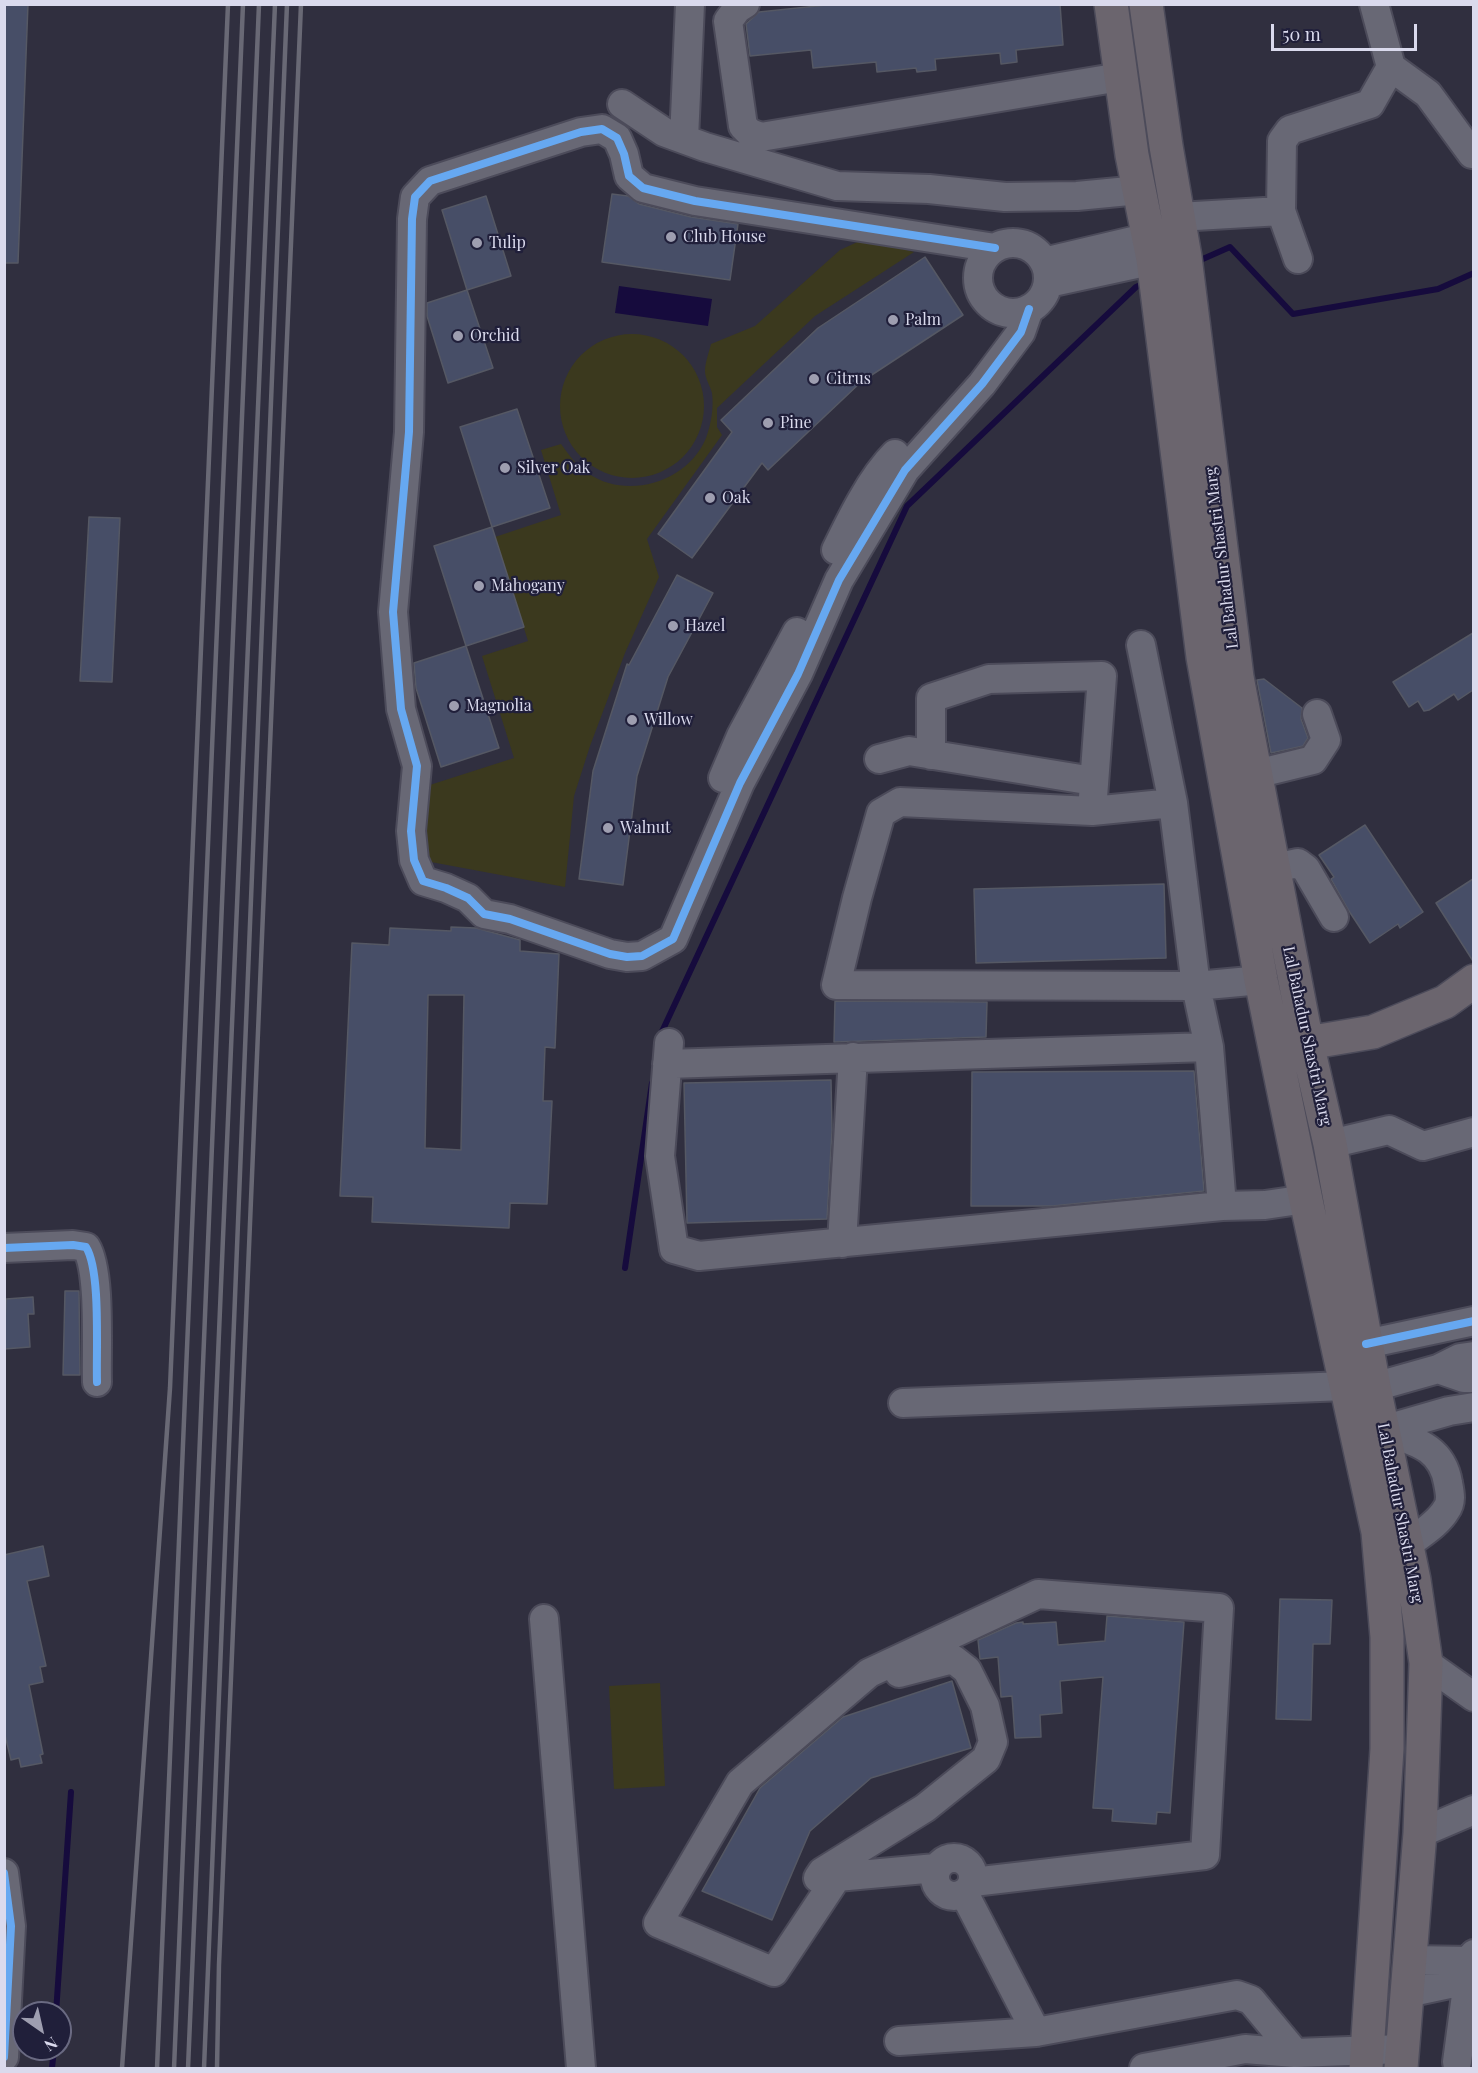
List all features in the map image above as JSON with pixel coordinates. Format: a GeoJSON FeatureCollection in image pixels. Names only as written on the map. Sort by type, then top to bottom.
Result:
{"type":"FeatureCollection","features":[{"type":"Feature","properties":{"kind":"main road","name":"Lal Bahadur Shastri Marg"},"geometry":{"type":"LineString","coordinates":[[1111,4],[1120,77],[1139,190],[1170,254],[1237,676],[1307,1043],[1330,1144],[1366,1344],[1360,1386],[1383,1430],[1407,1545],[1426,1663],[1420,1833],[1402,2059]]}},
{"type":"Feature","properties":{"kind":"main road","name":"Lal Bahadur Shastri Marg"},"geometry":{"type":"LineString","coordinates":[[1146,4],[1166,146],[1170,254],[1203,657],[1261,980],[1306,1199],[1360,1386],[1378,1532],[1387,1637],[1387,1749],[1366,2060]]}},
{"type":"Feature","properties":{"kind":"main road"},"geometry":{"type":"LineString","coordinates":[[1275,1046],[1373,1032],[1445,1002],[1473,981]]}},
{"type":"Feature","properties":{"kind":"street"},"geometry":{"type":"LineString","coordinates":[[684,139],[690,4]]}},
{"type":"Feature","properties":{"kind":"street"},"geometry":{"type":"LineString","coordinates":[[745,4],[737,9],[728,21],[744,126],[750,133],[761,137],[1120,77]]}},
{"type":"Feature","properties":{"kind":"street"},"geometry":{"type":"LineString","coordinates":[[1374,4],[1391,67],[1428,94],[1472,154]]}},
{"type":"Feature","properties":{"kind":"street"},"geometry":{"type":"LineString","coordinates":[[1298,259],[1281,211],[1282,141],[1290,130],[1370,104],[1391,67]]}},
{"type":"Feature","properties":{"kind":"street"},"geometry":{"type":"LineString","coordinates":[[622,104],[664,132],[837,186],[929,189],[1005,197],[1139,190]]}},
{"type":"Feature","properties":{"kind":"street"},"geometry":{"type":"LineString","coordinates":[[996,248],[694,201],[643,188],[629,176],[624,154],[617,138],[602,129],[581,132],[430,181],[416,198],[412,219],[409,432],[393,612],[400,709],[417,766],[411,831],[414,860],[423,881],[468,898],[484,915],[510,919],[610,954],[627,957],[642,956],[673,939],[703,867],[740,763],[798,674],[838,580],[905,470],[982,384],[1022,332],[1023,311]]}},
{"type":"Feature","properties":{"kind":"street"},"geometry":{"type":"LineString","coordinates":[[1046,273],[1170,254],[1281,211]]}},
{"type":"Feature","properties":{"kind":"street"},"geometry":{"type":"LineString","coordinates":[[1019,243],[1038,253],[1046,273],[1044,294],[1038,303],[1023,311],[1005,312],[994,308],[985,300],[978,278],[980,266],[986,255],[996,248],[1019,243]]}},
{"type":"Feature","properties":{"kind":"street"},"geometry":{"type":"LineString","coordinates":[[1141,645],[1173,803],[1197,986],[1209,1047],[1222,1206]]}},
{"type":"Feature","properties":{"kind":"street"},"geometry":{"type":"LineString","coordinates":[[931,755],[931,698],[989,678],[1102,676],[1092,811]]}},
{"type":"Feature","properties":{"kind":"street"},"geometry":{"type":"LineString","coordinates":[[1256,774],[1313,760],[1326,740],[1317,714]]}},
{"type":"Feature","properties":{"kind":"street"},"geometry":{"type":"LineString","coordinates":[[879,759],[909,751],[1093,782]]}},
{"type":"Feature","properties":{"kind":"street"},"geometry":{"type":"LineString","coordinates":[[1173,803],[1092,811],[900,802],[881,813],[836,985],[1197,986],[1261,980]]}},
{"type":"Feature","properties":{"kind":"street"},"geometry":{"type":"LineString","coordinates":[[1274,868],[1298,863],[1306,869],[1334,916]]}},
{"type":"Feature","properties":{"kind":"street"},"geometry":{"type":"LineString","coordinates":[[1209,1047],[853,1057],[668,1054],[660,1156],[674,1249],[699,1256],[1222,1206],[1265,1205],[1306,1199]]}},
{"type":"Feature","properties":{"kind":"street"},"geometry":{"type":"LineString","coordinates":[[842,1243],[853,1057]]}},
{"type":"Feature","properties":{"kind":"street"},"geometry":{"type":"LineString","coordinates":[[1330,1144],[1389,1131],[1423,1146],[1473,1132]]}},
{"type":"Feature","properties":{"kind":"street"},"geometry":{"type":"LineString","coordinates":[[4,1248],[86,1246],[92,1256],[95,1277],[97,1382]]}},
{"type":"Feature","properties":{"kind":"street"},"geometry":{"type":"LineString","coordinates":[[1366,1344],[1473,1321]]}},
{"type":"Feature","properties":{"kind":"street"},"geometry":{"type":"LineString","coordinates":[[903,1403],[1360,1386],[1438,1370],[1460,1358],[1473,1356]]}},
{"type":"Feature","properties":{"kind":"street"},"geometry":{"type":"LineString","coordinates":[[1438,1370],[1464,1378],[1473,1377]]}},
{"type":"Feature","properties":{"kind":"street"},"geometry":{"type":"LineString","coordinates":[[1383,1430],[1449,1411],[1473,1407]]}},
{"type":"Feature","properties":{"kind":"street"},"geometry":{"type":"LineString","coordinates":[[1383,1430],[1422,1445],[1441,1461],[1446,1471],[1450,1497],[1448,1509],[1407,1545]]}},
{"type":"Feature","properties":{"kind":"street"},"geometry":{"type":"LineString","coordinates":[[969,1888],[1205,1855],[1219,1608],[1038,1594],[869,1673],[740,1782],[658,1923],[774,1972],[837,1876],[936,1868],[945,1859],[958,1857],[972,1869],[969,1888],[1036,2032]]}},
{"type":"Feature","properties":{"kind":"street"},"geometry":{"type":"LineString","coordinates":[[544,1619],[580,2068]]}},
{"type":"Feature","properties":{"kind":"street"},"geometry":{"type":"LineString","coordinates":[[756,1964],[822,1872],[925,1808],[986,1759],[993,1742],[985,1706],[967,1670],[954,1659],[854,1686]]}},
{"type":"Feature","properties":{"kind":"street"},"geometry":{"type":"LineString","coordinates":[[1426,1663],[1473,1697]]}},
{"type":"Feature","properties":{"kind":"street"},"geometry":{"type":"LineString","coordinates":[[1420,1833],[1473,1810]]}},
{"type":"Feature","properties":{"kind":"street"},"geometry":{"type":"LineString","coordinates":[[4,1873],[11,1926],[4,2057]]}},
{"type":"Feature","properties":{"kind":"street"},"geometry":{"type":"LineString","coordinates":[[1410,1960],[1471,1965]]}},
{"type":"Feature","properties":{"kind":"street"},"geometry":{"type":"LineString","coordinates":[[1407,1993],[1471,1965]]}},
{"type":"Feature","properties":{"kind":"street"},"geometry":{"type":"LineString","coordinates":[[1457,2062],[1471,1965]]}},
{"type":"Feature","properties":{"kind":"street"},"geometry":{"type":"LineString","coordinates":[[898,2041],[1036,2032],[1237,1995],[1251,2000],[1295,2053]]}},
{"type":"Feature","properties":{"kind":"street"},"geometry":{"type":"LineString","coordinates":[[1144,2068],[1245,2049],[1366,2060],[1402,2059]]}},
{"type":"Feature","properties":{"kind":"shaded area"},"geometry":{"type":"Polygon","coordinates":[[[864,239],[914,252],[815,316],[717,408],[717,427],[722,435],[647,539],[659,577],[625,653],[574,796],[565,887],[431,862],[408,792],[514,758],[482,656],[528,641],[495,537],[561,515],[541,450],[561,444],[577,464],[589,474],[604,482],[621,486],[638,486],[671,476],[686,466],[697,453],[708,433],[713,399],[705,371],[711,344],[755,326],[840,250],[864,239]]]}},
{"type":"Feature","properties":{"kind":"shaded area"},"geometry":{"type":"Polygon","coordinates":[[[619,286],[712,299],[708,326],[615,313],[619,286]]]}},
{"type":"Feature","properties":{"kind":"shaded area"},"geometry":{"type":"Polygon","coordinates":[[[632,334],[660,339],[683,355],[699,378],[704,406],[699,434],[683,457],[660,473],[632,478],[604,473],[581,457],[565,434],[560,406],[565,378],[581,355],[604,339],[632,334]]]}},
{"type":"Feature","properties":{"kind":"shaded area"},"geometry":{"type":"Polygon","coordinates":[[[660,1683],[665,1786],[614,1789],[609,1686],[660,1683]]]}},
{"type":"Feature","properties":{"kind":"building"},"geometry":{"type":"Polygon","coordinates":[[[4,4],[28,4],[18,263],[4,263],[4,4]]]}},
{"type":"Feature","properties":{"kind":"building"},"geometry":{"type":"Polygon","coordinates":[[[836,4],[1060,4],[1063,45],[1016,50],[1017,62],[1001,64],[1000,53],[935,59],[936,70],[917,72],[916,68],[877,72],[876,62],[813,68],[811,50],[750,56],[746,24],[759,12],[836,4]]]}},
{"type":"Feature","properties":{"kind":"building","name":"Club House"},"geometry":{"type":"Polygon","coordinates":[[[612,194],[628,196],[639,204],[691,217],[738,224],[730,280],[602,262],[612,194]]]}},
{"type":"Feature","properties":{"kind":"building","name":"Tulip"},"geometry":{"type":"Polygon","coordinates":[[[486,196],[511,276],[467,290],[442,210],[486,196]]]}},
{"type":"Feature","properties":{"kind":"building"},"geometry":{"type":"Polygon","coordinates":[[[925,257],[963,315],[861,382],[768,470],[762,463],[692,558],[658,534],[732,432],[721,420],[818,328],[925,257]]]}},
{"type":"Feature","properties":{"kind":"building","name":"Orchid"},"geometry":{"type":"Polygon","coordinates":[[[467,290],[493,368],[448,383],[427,316],[427,303],[467,290]]]}},
{"type":"Feature","properties":{"kind":"building","name":"Silver Oak"},"geometry":{"type":"Polygon","coordinates":[[[517,409],[550,508],[492,527],[460,427],[517,409]]]}},
{"type":"Feature","properties":{"kind":"building"},"geometry":{"type":"Polygon","coordinates":[[[89,517],[120,518],[112,682],[80,681],[89,517]]]}},
{"type":"Feature","properties":{"kind":"building","name":"Mahogany"},"geometry":{"type":"Polygon","coordinates":[[[492,527],[524,627],[466,646],[434,546],[492,527]]]}},
{"type":"Feature","properties":{"kind":"building"},"geometry":{"type":"Polygon","coordinates":[[[677,575],[713,593],[668,677],[637,776],[623,885],[579,879],[593,771],[627,664],[629,665],[677,575]]]}},
{"type":"Feature","properties":{"kind":"building"},"geometry":{"type":"Polygon","coordinates":[[[1473,633],[1473,690],[1458,700],[1454,694],[1429,710],[1424,711],[1418,701],[1409,707],[1393,682],[1473,633]]]}},
{"type":"Feature","properties":{"kind":"building","name":"Magnolia"},"geometry":{"type":"Polygon","coordinates":[[[466,646],[499,748],[441,767],[416,688],[414,663],[466,646]]]}},
{"type":"Feature","properties":{"kind":"building"},"geometry":{"type":"Polygon","coordinates":[[[1264,679],[1302,708],[1301,719],[1308,738],[1303,746],[1271,753],[1257,680],[1264,679]]]}},
{"type":"Feature","properties":{"kind":"building"},"geometry":{"type":"Polygon","coordinates":[[[1365,825],[1423,912],[1400,928],[1398,924],[1370,943],[1349,911],[1331,879],[1334,877],[1319,855],[1365,825]]]}},
{"type":"Feature","properties":{"kind":"building"},"geometry":{"type":"Polygon","coordinates":[[[1473,879],[1473,961],[1436,903],[1473,879]]]}},
{"type":"Feature","properties":{"kind":"building"},"geometry":{"type":"Polygon","coordinates":[[[1164,884],[1166,958],[976,963],[974,889],[1164,884]]]}},
{"type":"Feature","properties":{"kind":"building"},"geometry":{"type":"Polygon","coordinates":[[[451,927],[476,928],[520,940],[520,951],[559,954],[555,1048],[545,1047],[543,1101],[552,1101],[547,1204],[510,1203],[509,1228],[372,1222],[373,1197],[340,1196],[352,943],[389,945],[390,928],[451,931],[451,927]],[[428,995],[425,1148],[461,1150],[464,995],[428,995]]]}},
{"type":"Feature","properties":{"kind":"building"},"geometry":{"type":"Polygon","coordinates":[[[835,1001],[987,1002],[986,1037],[834,1042],[835,1001]]]}},
{"type":"Feature","properties":{"kind":"building"},"geometry":{"type":"Polygon","coordinates":[[[1194,1071],[1204,1191],[1052,1206],[971,1206],[972,1072],[1194,1071]]]}},
{"type":"Feature","properties":{"kind":"building"},"geometry":{"type":"Polygon","coordinates":[[[831,1080],[832,1130],[827,1219],[687,1223],[684,1083],[831,1080]]]}},
{"type":"Feature","properties":{"kind":"building"},"geometry":{"type":"Polygon","coordinates":[[[65,1291],[79,1291],[80,1375],[63,1375],[65,1291]]]}},
{"type":"Feature","properties":{"kind":"building"},"geometry":{"type":"Polygon","coordinates":[[[33,1297],[34,1314],[28,1314],[30,1347],[4,1349],[6,1299],[33,1297]]]}},
{"type":"Feature","properties":{"kind":"building"},"geometry":{"type":"Polygon","coordinates":[[[43,1546],[49,1576],[27,1581],[46,1666],[40,1667],[43,1682],[29,1685],[43,1754],[40,1755],[42,1763],[21,1767],[19,1758],[11,1760],[4,1731],[4,1555],[43,1546]]]}},
{"type":"Feature","properties":{"kind":"building"},"geometry":{"type":"Polygon","coordinates":[[[1280,1599],[1332,1600],[1330,1644],[1313,1644],[1311,1720],[1276,1719],[1280,1599]]]}},
{"type":"Feature","properties":{"kind":"building"},"geometry":{"type":"Polygon","coordinates":[[[1107,1616],[1184,1622],[1170,1813],[1157,1812],[1156,1824],[1112,1821],[1113,1809],[1093,1808],[1103,1677],[1060,1681],[1062,1713],[1040,1715],[1041,1737],[1015,1738],[1012,1696],[1001,1697],[998,1657],[980,1659],[978,1640],[1016,1623],[1056,1622],[1058,1645],[1105,1641],[1107,1616]]]}},
{"type":"Feature","properties":{"kind":"building"},"geometry":{"type":"Polygon","coordinates":[[[952,1681],[971,1748],[871,1778],[810,1831],[772,1920],[702,1891],[760,1788],[843,1717],[952,1681]]]}},
{"type":"Feature","properties":{"kind":"waterway"},"geometry":{"type":"LineString","coordinates":[[1196,262],[1230,247],[1293,314],[1438,289],[1474,273]]}},
{"type":"Feature","properties":{"kind":"waterway"},"geometry":{"type":"LineString","coordinates":[[659,1038],[907,506],[1136,287],[1145,283]]}},
{"type":"Feature","properties":{"kind":"waterway"},"geometry":{"type":"LineString","coordinates":[[625,1268],[652,1083]]}},
{"type":"Feature","properties":{"kind":"waterway"},"geometry":{"type":"LineString","coordinates":[[57,2001],[71,1792]]}},
{"type":"Feature","properties":{"kind":"waterway"},"geometry":{"type":"LineString","coordinates":[[52,2068],[53,2061]]}},
{"type":"Feature","properties":{"kind":"railway"},"geometry":{"type":"LineString","coordinates":[[122,2068],[170,1388],[228,4]]}},
{"type":"Feature","properties":{"kind":"railway"},"geometry":{"type":"LineString","coordinates":[[157,2068],[243,4]]}},
{"type":"Feature","properties":{"kind":"railway"},"geometry":{"type":"LineString","coordinates":[[174,2068],[259,4]]}},
{"type":"Feature","properties":{"kind":"railway"},"geometry":{"type":"LineString","coordinates":[[188,2068],[275,4]]}},
{"type":"Feature","properties":{"kind":"railway"},"geometry":{"type":"LineString","coordinates":[[204,2068],[287,4]]}},
{"type":"Feature","properties":{"kind":"railway"},"geometry":{"type":"LineString","coordinates":[[217,2068],[219,1964],[301,4]]}},
{"type":"Feature","properties":{"kind":"cycle path"},"geometry":{"type":"LineString","coordinates":[[995,248],[695,201],[643,188],[629,176],[624,154],[617,138],[602,129],[581,132],[430,181],[415,197],[412,219],[409,432],[393,612],[401,709],[417,766],[411,831],[414,860],[423,881],[468,898],[484,914],[510,919],[610,954],[627,957],[642,956],[673,939],[740,783],[798,674],[839,580],[905,470],[982,384],[1021,332],[1029,309]]}},
{"type":"Feature","properties":{"kind":"cycle path"},"geometry":{"type":"LineString","coordinates":[[4,1248],[73,1245],[86,1247],[91,1258],[96,1292],[97,1382]]}},
{"type":"Feature","properties":{"kind":"cycle path"},"geometry":{"type":"LineString","coordinates":[[1366,1344],[1474,1321]]}},
{"type":"Feature","properties":{"kind":"cycle path"},"geometry":{"type":"LineString","coordinates":[[4,1873],[11,1926],[4,2057]]}},
{"type":"Feature","properties":{"kind":"place","name":"Club House"},"geometry":{"type":"Point","coordinates":[671,237]}},
{"type":"Feature","properties":{"kind":"place","name":"Tulip"},"geometry":{"type":"Point","coordinates":[477,243]}},
{"type":"Feature","properties":{"kind":"place","name":"Palm"},"geometry":{"type":"Point","coordinates":[893,320]}},
{"type":"Feature","properties":{"kind":"place","name":"Orchid"},"geometry":{"type":"Point","coordinates":[458,336]}},
{"type":"Feature","properties":{"kind":"place","name":"Citrus"},"geometry":{"type":"Point","coordinates":[814,379]}},
{"type":"Feature","properties":{"kind":"place","name":"Pine"},"geometry":{"type":"Point","coordinates":[768,423]}},
{"type":"Feature","properties":{"kind":"place","name":"Silver Oak"},"geometry":{"type":"Point","coordinates":[505,468]}},
{"type":"Feature","properties":{"kind":"place","name":"Oak"},"geometry":{"type":"Point","coordinates":[710,498]}},
{"type":"Feature","properties":{"kind":"place","name":"Mahogany"},"geometry":{"type":"Point","coordinates":[479,586]}},
{"type":"Feature","properties":{"kind":"place","name":"Hazel"},"geometry":{"type":"Point","coordinates":[673,626]}},
{"type":"Feature","properties":{"kind":"place","name":"Magnolia"},"geometry":{"type":"Point","coordinates":[454,706]}},
{"type":"Feature","properties":{"kind":"place","name":"Willow"},"geometry":{"type":"Point","coordinates":[632,720]}},
{"type":"Feature","properties":{"kind":"place","name":"Walnut"},"geometry":{"type":"Point","coordinates":[608,828]}}]}
